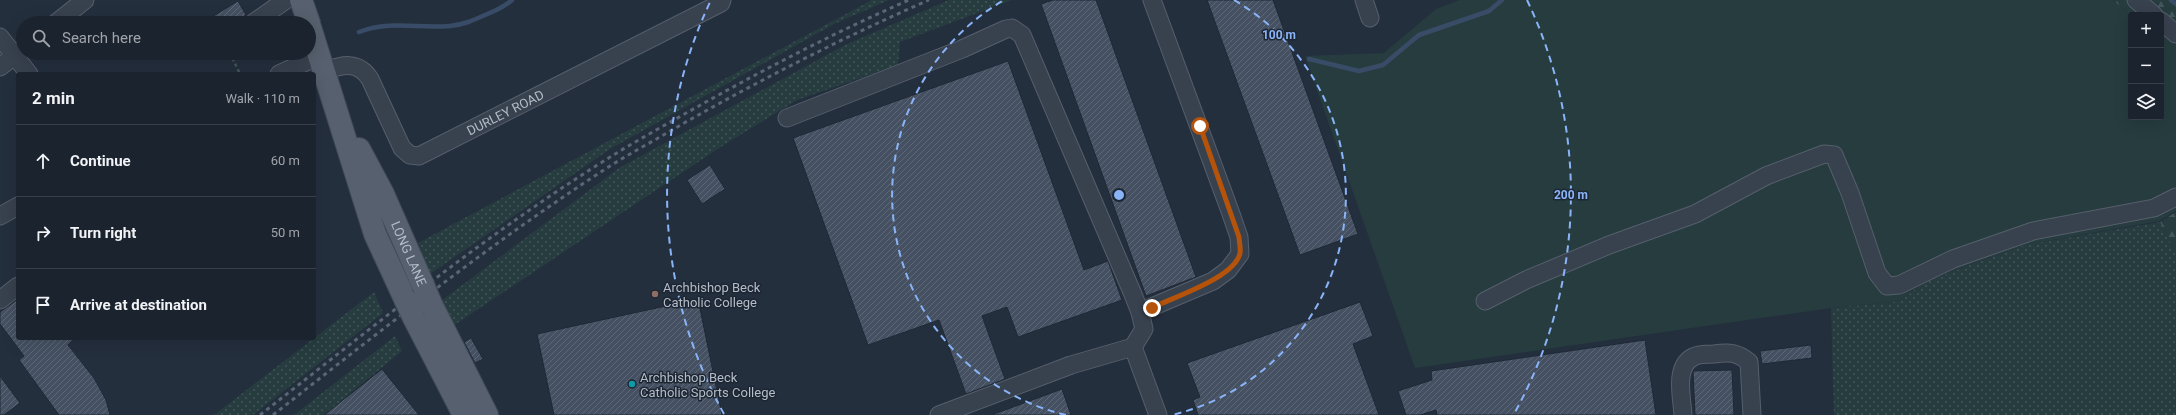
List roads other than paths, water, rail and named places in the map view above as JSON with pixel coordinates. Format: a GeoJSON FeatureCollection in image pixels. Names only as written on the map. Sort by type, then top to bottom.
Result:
{"type":"FeatureCollection","features":[{"type":"Feature","properties":{"kind":"main road","name":"LONG LANE"},"geometry":{"type":"LineString","coordinates":[[301,0],[306,16]]}},
{"type":"Feature","properties":{"kind":"main road","name":"LONG LANE"},"geometry":{"type":"LineString","coordinates":[[316,45],[375,234],[409,308],[464,415]]}},
{"type":"Feature","properties":{"kind":"main road","name":"LONG LANE"},"geometry":{"type":"LineString","coordinates":[[331,93],[383,194],[427,294],[487,415]]}},
{"type":"Feature","properties":{"kind":"street"},"geometry":{"type":"LineString","coordinates":[[65,16],[85,0]]}},
{"type":"Feature","properties":{"kind":"street"},"geometry":{"type":"LineString","coordinates":[[263,16],[286,0]]}},
{"type":"Feature","properties":{"kind":"street","name":"DURLEY ROAD"},"geometry":{"type":"LineString","coordinates":[[322,63],[351,65],[366,73],[402,148],[410,155],[419,156],[721,3],[722,0]]}},
{"type":"Feature","properties":{"kind":"street"},"geometry":{"type":"LineString","coordinates":[[1140,312],[1213,281],[1228,270],[1240,254],[1239,237],[1152,0]]}},
{"type":"Feature","properties":{"kind":"street"},"geometry":{"type":"LineString","coordinates":[[1364,0],[1370,18]]}},
{"type":"Feature","properties":{"kind":"street"},"geometry":{"type":"LineString","coordinates":[[2136,0],[2150,12]]}},
{"type":"Feature","properties":{"kind":"street"},"geometry":{"type":"LineString","coordinates":[[2164,24],[2176,34]]}},
{"type":"Feature","properties":{"kind":"street"},"geometry":{"type":"LineString","coordinates":[[787,118],[1012,28],[1022,35],[1140,312],[1144,329],[1133,347],[1071,365],[939,415]]}},
{"type":"Feature","properties":{"kind":"street"},"geometry":{"type":"LineString","coordinates":[[0,37],[16,50]]}},
{"type":"Feature","properties":{"kind":"street"},"geometry":{"type":"LineString","coordinates":[[0,67],[16,54]]}},
{"type":"Feature","properties":{"kind":"street"},"geometry":{"type":"LineString","coordinates":[[23,60],[28,72]]}},
{"type":"Feature","properties":{"kind":"street"},"geometry":{"type":"LineString","coordinates":[[283,72],[322,63]]}},
{"type":"Feature","properties":{"kind":"street"},"geometry":{"type":"LineString","coordinates":[[1485,301],[1526,280],[1609,245],[1695,214],[1766,176],[1824,154],[1834,155],[1850,193],[1877,273],[1887,286],[1899,285],[1953,259],[2033,231],[2154,208],[2176,197]]}},
{"type":"Feature","properties":{"kind":"street"},"geometry":{"type":"LineString","coordinates":[[0,216],[16,207]]}},
{"type":"Feature","properties":{"kind":"street"},"geometry":{"type":"LineString","coordinates":[[0,300],[16,288]]}},
{"type":"Feature","properties":{"kind":"street"},"geometry":{"type":"LineString","coordinates":[[1133,347],[1158,415]]}},
{"type":"Feature","properties":{"kind":"street"},"geometry":{"type":"LineString","coordinates":[[1683,415],[1681,376],[1684,363],[1694,356],[1732,352],[1740,355],[1749,362],[1752,415]]}},
{"type":"Feature","properties":{"kind":"waterway"},"geometry":{"type":"LineString","coordinates":[[359,32],[382,26],[438,27],[459,25],[496,10],[512,0]]}},
{"type":"Feature","properties":{"kind":"waterway"},"geometry":{"type":"LineString","coordinates":[[1309,59],[1359,71],[1383,65],[1419,35],[1489,11],[1502,0]]}},
{"type":"Feature","properties":{"kind":"waterway"},"geometry":{"type":"LineString","coordinates":[[2171,0],[2176,4]]}},
{"type":"Feature","properties":{"kind":"railway"},"geometry":{"type":"LineString","coordinates":[[260,415],[387,315],[473,250],[562,188],[607,159],[634,142],[765,70],[909,0]]}},
{"type":"Feature","properties":{"kind":"railway"},"geometry":{"type":"LineString","coordinates":[[273,415],[438,287],[523,225],[610,166],[684,123],[774,74],[866,28],[929,0]]}},
{"type":"Feature","properties":{"kind":"place","name":"Archbishop Beck Catholic College"},"geometry":{"type":"Point","coordinates":[655,294]}},
{"type":"Feature","properties":{"kind":"place","name":"Archbishop Beck Catholic Sports College"},"geometry":{"type":"Point","coordinates":[632,384]}}]}
